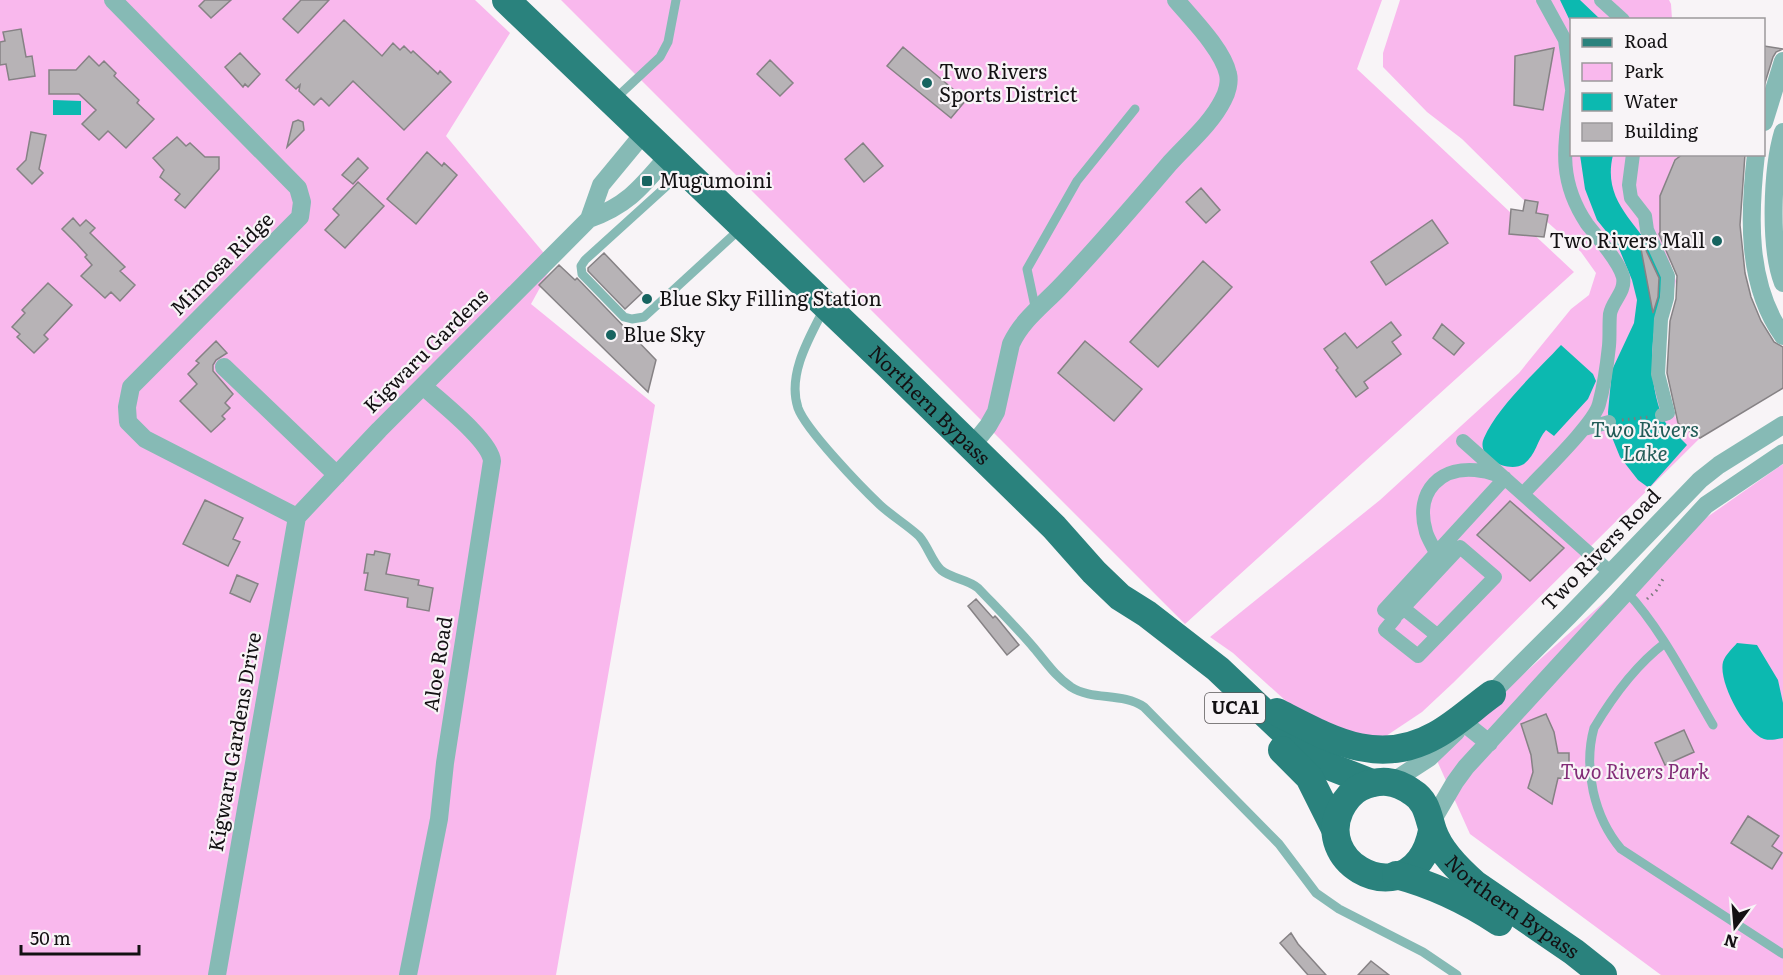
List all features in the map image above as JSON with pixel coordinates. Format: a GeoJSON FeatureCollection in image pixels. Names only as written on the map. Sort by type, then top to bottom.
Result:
{"type":"FeatureCollection","features":[{"type":"Feature","properties":{"kind":"main road","name":"Northern Bypass"},"geometry":{"type":"LineString","coordinates":[[506,0],[744,226],[1054,527],[1120,597],[1181,639],[1218,669],[1294,741],[1330,767],[1415,793],[1425,805],[1443,850],[1461,871],[1475,884],[1574,952],[1603,975]]}},
{"type":"Feature","properties":{"kind":"main road","name":"UCA1"},"geometry":{"type":"LineString","coordinates":[[1120,597],[1138,621],[1210,687],[1257,726],[1309,777],[1335,829]]}},
{"type":"Feature","properties":{"kind":"main road"},"geometry":{"type":"LineString","coordinates":[[1249,697],[1339,742],[1367,749],[1391,750],[1407,748],[1439,734],[1492,694]]}},
{"type":"Feature","properties":{"kind":"main road"},"geometry":{"type":"LineString","coordinates":[[1335,829],[1339,813],[1351,793],[1382,782]]}},
{"type":"Feature","properties":{"kind":"main road","name":"Northern Bypass"},"geometry":{"type":"LineString","coordinates":[[1335,829],[1338,847],[1346,860],[1359,871],[1381,877],[1407,871],[1420,860],[1428,848],[1432,827]]}},
{"type":"Feature","properties":{"kind":"main road","name":"Northern Bypass"},"geometry":{"type":"LineString","coordinates":[[1396,875],[1427,883],[1475,906],[1579,975]]}},
{"type":"Feature","properties":{"kind":"street","name":"Mimosa Ridge"},"geometry":{"type":"LineString","coordinates":[[113,0],[298,188],[302,202],[300,217],[131,387],[127,407],[128,422],[145,439],[297,517]]}},
{"type":"Feature","properties":{"kind":"street"},"geometry":{"type":"LineString","coordinates":[[971,447],[996,412],[1011,344],[1024,322],[1069,277],[1151,186],[1215,113],[1224,99],[1229,76],[1226,65],[1176,0]]}},
{"type":"Feature","properties":{"kind":"street"},"geometry":{"type":"LineString","coordinates":[[1543,0],[1564,40],[1570,78]]}},
{"type":"Feature","properties":{"kind":"street"},"geometry":{"type":"LineString","coordinates":[[1601,0],[1621,18]]}},
{"type":"Feature","properties":{"kind":"street"},"geometry":{"type":"LineString","coordinates":[[1765,119],[1783,61]]}},
{"type":"Feature","properties":{"kind":"street"},"geometry":{"type":"LineString","coordinates":[[1523,494],[1584,429],[1599,407],[1609,345],[1608,330],[1611,308],[1621,294],[1623,277],[1612,256],[1586,223],[1566,181],[1564,153],[1570,106]]}},
{"type":"Feature","properties":{"kind":"street"},"geometry":{"type":"LineString","coordinates":[[1783,132],[1779,146],[1773,208],[1783,283]]}},
{"type":"Feature","properties":{"kind":"street","name":"Kigwaru Gardens"},"geometry":{"type":"LineString","coordinates":[[589,219],[602,184],[644,133]]}},
{"type":"Feature","properties":{"kind":"street"},"geometry":{"type":"LineString","coordinates":[[1633,156],[1629,185],[1631,198],[1645,216],[1647,230],[1668,276],[1658,359],[1658,374],[1668,412],[1662,415]]}},
{"type":"Feature","properties":{"kind":"street"},"geometry":{"type":"LineString","coordinates":[[1756,156],[1750,200],[1752,242],[1760,289],[1776,326],[1783,336]]}},
{"type":"Feature","properties":{"kind":"street","name":"Kigwaru Gardens"},"geometry":{"type":"LineString","coordinates":[[297,517],[589,219],[620,205],[648,179],[677,162]]}},
{"type":"Feature","properties":{"kind":"street"},"geometry":{"type":"LineString","coordinates":[[224,367],[337,475]]}},
{"type":"Feature","properties":{"kind":"street","name":"Aloe Road"},"geometry":{"type":"LineString","coordinates":[[408,975],[439,819],[445,763],[492,461],[490,452],[479,438],[423,386]]}},
{"type":"Feature","properties":{"kind":"street"},"geometry":{"type":"LineString","coordinates":[[1584,429],[1609,422]]}},
{"type":"Feature","properties":{"kind":"street","name":"Two Rivers Road"},"geometry":{"type":"LineString","coordinates":[[1382,782],[1429,758],[1707,474],[1783,425]]}},
{"type":"Feature","properties":{"kind":"street"},"geometry":{"type":"LineString","coordinates":[[1464,441],[1523,494],[1624,592]]}},
{"type":"Feature","properties":{"kind":"street"},"geometry":{"type":"LineString","coordinates":[[1432,827],[1455,782],[1624,592],[1706,505],[1783,453]]}},
{"type":"Feature","properties":{"kind":"street"},"geometry":{"type":"LineString","coordinates":[[1436,553],[1426,532],[1422,506],[1433,484],[1447,473],[1467,470],[1483,471],[1505,478]]}},
{"type":"Feature","properties":{"kind":"street"},"geometry":{"type":"LineString","coordinates":[[1438,636],[1399,613],[1384,610],[1505,478]]}},
{"type":"Feature","properties":{"kind":"street","name":"Kigwaru Gardens Drive"},"geometry":{"type":"LineString","coordinates":[[217,975],[297,517]]}},
{"type":"Feature","properties":{"kind":"street"},"geometry":{"type":"LineString","coordinates":[[1460,547],[1495,577],[1438,636],[1418,656],[1385,630],[1460,547]]}},
{"type":"Feature","properties":{"kind":"street"},"geometry":{"type":"LineString","coordinates":[[1464,723],[1489,742]]}},
{"type":"Feature","properties":{"kind":"lane"},"geometry":{"type":"LineString","coordinates":[[612,102],[660,57],[670,33],[676,0]]}},
{"type":"Feature","properties":{"kind":"lane"},"geometry":{"type":"LineString","coordinates":[[1036,311],[1027,269],[1077,181],[1135,109]]}},
{"type":"Feature","properties":{"kind":"lane"},"geometry":{"type":"LineString","coordinates":[[677,162],[581,266],[582,274],[624,317],[632,319],[644,317],[744,226]]}},
{"type":"Feature","properties":{"kind":"lane"},"geometry":{"type":"LineString","coordinates":[[826,306],[800,361],[795,394],[798,410],[816,435],[859,483],[881,506],[921,539],[940,569],[973,584],[1034,648],[1057,677],[1074,689],[1092,695],[1127,699],[1144,707],[1279,844],[1316,893],[1340,909],[1423,952],[1456,975]]}},
{"type":"Feature","properties":{"kind":"lane"},"geometry":{"type":"LineString","coordinates":[[1624,592],[1639,606],[1665,643],[1713,725]]}},
{"type":"Feature","properties":{"kind":"lane"},"geometry":{"type":"LineString","coordinates":[[1665,643],[1647,656],[1635,670],[1594,728],[1591,738],[1591,775],[1594,797],[1600,814],[1611,836],[1621,849],[1783,954]]}},
{"type":"Feature","properties":{"kind":"path"},"geometry":{"type":"LineString","coordinates":[[1609,422],[1662,415]]}},
{"type":"Feature","properties":{"kind":"path"},"geometry":{"type":"LineString","coordinates":[[1639,606],[1656,591],[1666,573]]}},
{"type":"Feature","properties":{"kind":"green space"},"geometry":{"type":"Polygon","coordinates":[[[0,0],[475,0],[510,33],[446,136],[553,264],[531,304],[655,405],[556,975],[0,975],[0,0]]]}},
{"type":"Feature","properties":{"kind":"green space"},"geometry":{"type":"Polygon","coordinates":[[[561,0],[1382,0],[1357,69],[1574,272],[1185,624],[561,0]]]}},
{"type":"Feature","properties":{"kind":"green space"},"geometry":{"type":"Polygon","coordinates":[[[1400,0],[1669,0],[1672,18],[1570,18],[1570,156],[1681,156],[1674,160],[1660,196],[1660,232],[1676,281],[1666,321],[1662,371],[1671,407],[1678,423],[1700,438],[1422,712],[1386,736],[1355,737],[1298,712],[1233,653],[1210,637],[1380,500],[1519,373],[1571,309],[1589,295],[1596,273],[1581,252],[1536,212],[1462,139],[1427,112],[1383,67],[1383,53],[1400,0]]]}},
{"type":"Feature","properties":{"kind":"green space","name":"Two Rivers Park"},"geometry":{"type":"Polygon","coordinates":[[[1783,464],[1783,975],[1661,975],[1470,834],[1434,754],[1670,543],[1783,464]]]}},
{"type":"Feature","properties":{"kind":"water"},"geometry":{"type":"Polygon","coordinates":[[[1560,0],[1580,0],[1599,18],[1570,18],[1570,21],[1560,0]]]}},
{"type":"Feature","properties":{"kind":"water"},"geometry":{"type":"Polygon","coordinates":[[[53,100],[81,101],[81,115],[53,115],[53,100]]]}},
{"type":"Feature","properties":{"kind":"water","name":"Two Rivers Lake"},"geometry":{"type":"Polygon","coordinates":[[[1580,156],[1613,156],[1611,173],[1613,189],[1627,216],[1654,254],[1660,269],[1661,288],[1653,344],[1653,382],[1665,422],[1687,445],[1649,488],[1638,480],[1620,457],[1609,430],[1608,412],[1612,370],[1634,323],[1637,300],[1632,280],[1618,246],[1597,220],[1585,189],[1580,156]]]}},
{"type":"Feature","properties":{"kind":"water"},"geometry":{"type":"Polygon","coordinates":[[[1561,345],[1593,374],[1596,381],[1588,399],[1554,436],[1546,430],[1524,464],[1510,467],[1495,462],[1488,457],[1482,445],[1490,426],[1519,389],[1561,345]]]}},
{"type":"Feature","properties":{"kind":"water"},"geometry":{"type":"Polygon","coordinates":[[[1737,643],[1757,645],[1778,680],[1783,703],[1783,738],[1767,740],[1757,735],[1734,705],[1725,681],[1723,662],[1737,643]]]}},
{"type":"Feature","properties":{"kind":"building"},"geometry":{"type":"Polygon","coordinates":[[[205,0],[231,0],[211,18],[199,6],[205,0]]]}},
{"type":"Feature","properties":{"kind":"building"},"geometry":{"type":"Polygon","coordinates":[[[301,0],[329,0],[298,33],[283,19],[301,0]]]}},
{"type":"Feature","properties":{"kind":"building"},"geometry":{"type":"Polygon","coordinates":[[[344,20],[382,56],[393,43],[400,50],[404,46],[411,53],[413,51],[438,74],[440,71],[451,82],[404,130],[353,81],[329,106],[321,98],[314,105],[299,91],[300,85],[296,89],[286,80],[344,20]]]}},
{"type":"Feature","properties":{"kind":"building"},"geometry":{"type":"Polygon","coordinates":[[[21,29],[26,57],[32,56],[35,76],[9,80],[6,64],[0,65],[0,42],[5,41],[3,32],[21,29]]]}},
{"type":"Feature","properties":{"kind":"building"},"geometry":{"type":"Polygon","coordinates":[[[1765,46],[1783,49],[1776,52],[1765,83],[1765,46]]]}},
{"type":"Feature","properties":{"kind":"building","name":"Two Rivers Sports District"},"geometry":{"type":"Polygon","coordinates":[[[903,47],[966,100],[951,118],[887,66],[903,47]]]}},
{"type":"Feature","properties":{"kind":"building"},"geometry":{"type":"Polygon","coordinates":[[[1554,48],[1543,110],[1514,105],[1515,56],[1554,48]]]}},
{"type":"Feature","properties":{"kind":"building"},"geometry":{"type":"Polygon","coordinates":[[[240,53],[260,74],[248,87],[245,84],[243,87],[225,67],[240,53]]]}},
{"type":"Feature","properties":{"kind":"building"},"geometry":{"type":"Polygon","coordinates":[[[89,56],[99,66],[104,61],[116,73],[114,76],[139,100],[137,103],[154,119],[126,148],[108,131],[99,140],[82,124],[96,110],[79,94],[49,94],[49,70],[76,70],[89,56]]]}},
{"type":"Feature","properties":{"kind":"building"},"geometry":{"type":"Polygon","coordinates":[[[770,60],[793,83],[780,96],[757,74],[770,60]]]}},
{"type":"Feature","properties":{"kind":"building"},"geometry":{"type":"Polygon","coordinates":[[[298,120],[303,122],[304,130],[287,147],[293,122],[298,120]]]}},
{"type":"Feature","properties":{"kind":"building"},"geometry":{"type":"Polygon","coordinates":[[[31,132],[46,135],[39,169],[43,173],[32,184],[17,169],[26,160],[31,132]]]}},
{"type":"Feature","properties":{"kind":"building"},"geometry":{"type":"Polygon","coordinates":[[[177,137],[186,146],[190,143],[205,157],[219,157],[219,169],[185,208],[175,200],[180,194],[160,177],[164,170],[153,158],[177,137]]]}},
{"type":"Feature","properties":{"kind":"building"},"geometry":{"type":"Polygon","coordinates":[[[863,143],[883,166],[864,182],[845,159],[863,143]]]}},
{"type":"Feature","properties":{"kind":"building"},"geometry":{"type":"Polygon","coordinates":[[[427,152],[442,166],[444,163],[457,175],[416,224],[387,199],[427,152]]]}},
{"type":"Feature","properties":{"kind":"building","name":"Two Rivers Mall"},"geometry":{"type":"Polygon","coordinates":[[[1680,156],[1745,156],[1740,225],[1745,273],[1751,297],[1761,321],[1774,342],[1783,347],[1783,388],[1700,438],[1678,423],[1667,373],[1670,321],[1676,299],[1677,276],[1659,234],[1660,196],[1675,160],[1680,156]]]}},
{"type":"Feature","properties":{"kind":"building"},"geometry":{"type":"Polygon","coordinates":[[[358,158],[368,168],[353,184],[342,175],[358,158]]]}},
{"type":"Feature","properties":{"kind":"building"},"geometry":{"type":"Polygon","coordinates":[[[358,182],[384,206],[345,248],[325,230],[339,215],[333,209],[358,182]]]}},
{"type":"Feature","properties":{"kind":"building"},"geometry":{"type":"Polygon","coordinates":[[[1201,188],[1220,210],[1206,223],[1186,202],[1201,188]]]}},
{"type":"Feature","properties":{"kind":"building"},"geometry":{"type":"Polygon","coordinates":[[[1525,200],[1538,202],[1536,213],[1548,215],[1544,237],[1509,234],[1511,209],[1523,211],[1525,200]]]}},
{"type":"Feature","properties":{"kind":"building"},"geometry":{"type":"Polygon","coordinates":[[[73,218],[80,226],[86,220],[95,228],[90,233],[125,267],[120,271],[135,285],[120,301],[111,292],[105,298],[81,276],[92,265],[85,257],[87,255],[62,229],[73,218]]]}},
{"type":"Feature","properties":{"kind":"building"},"geometry":{"type":"Polygon","coordinates":[[[1432,220],[1448,243],[1386,285],[1371,262],[1432,220]]]}},
{"type":"Feature","properties":{"kind":"building"},"geometry":{"type":"Polygon","coordinates":[[[1644,246],[1659,278],[1658,297],[1653,313],[1641,249],[1644,246]]]}},
{"type":"Feature","properties":{"kind":"building"},"geometry":{"type":"Polygon","coordinates":[[[604,253],[642,293],[625,309],[588,271],[588,268],[604,253]]]}},
{"type":"Feature","properties":{"kind":"building"},"geometry":{"type":"Polygon","coordinates":[[[1203,261],[1232,287],[1158,367],[1130,342],[1203,261]]]}},
{"type":"Feature","properties":{"kind":"building"},"geometry":{"type":"Polygon","coordinates":[[[559,265],[575,280],[577,278],[656,360],[648,392],[539,285],[559,265]]]}},
{"type":"Feature","properties":{"kind":"building"},"geometry":{"type":"Polygon","coordinates":[[[48,283],[72,305],[44,335],[48,339],[34,353],[17,337],[20,334],[12,327],[25,313],[22,310],[48,283]]]}},
{"type":"Feature","properties":{"kind":"building"},"geometry":{"type":"Polygon","coordinates":[[[1391,322],[1401,335],[1392,342],[1401,354],[1364,382],[1368,388],[1356,397],[1324,349],[1345,333],[1357,348],[1391,322]]]}},
{"type":"Feature","properties":{"kind":"building"},"geometry":{"type":"Polygon","coordinates":[[[1442,324],[1464,343],[1454,355],[1433,338],[1442,324]]]}},
{"type":"Feature","properties":{"kind":"building"},"geometry":{"type":"Polygon","coordinates":[[[216,341],[227,353],[216,360],[213,371],[233,394],[225,403],[230,408],[222,416],[225,419],[211,432],[180,401],[197,384],[188,374],[199,363],[196,361],[216,341]]]}},
{"type":"Feature","properties":{"kind":"building"},"geometry":{"type":"Polygon","coordinates":[[[1085,341],[1142,389],[1114,421],[1058,373],[1085,341]]]}},
{"type":"Feature","properties":{"kind":"building"},"geometry":{"type":"Polygon","coordinates":[[[205,500],[243,518],[233,539],[240,542],[228,566],[183,544],[205,500]]]}},
{"type":"Feature","properties":{"kind":"building"},"geometry":{"type":"Polygon","coordinates":[[[1510,501],[1564,548],[1530,581],[1477,535],[1510,501]]]}},
{"type":"Feature","properties":{"kind":"building"},"geometry":{"type":"Polygon","coordinates":[[[375,551],[390,554],[386,574],[419,580],[418,585],[433,588],[429,611],[407,607],[408,598],[365,590],[368,573],[364,573],[367,554],[374,555],[375,551]]]}},
{"type":"Feature","properties":{"kind":"building"},"geometry":{"type":"Polygon","coordinates":[[[237,575],[258,584],[250,602],[230,593],[237,575]]]}},
{"type":"Feature","properties":{"kind":"building"},"geometry":{"type":"Polygon","coordinates":[[[976,599],[993,618],[995,616],[997,618],[1019,645],[1007,655],[968,606],[976,599]]]}},
{"type":"Feature","properties":{"kind":"building"},"geometry":{"type":"Polygon","coordinates":[[[1546,714],[1554,732],[1558,753],[1569,753],[1569,779],[1558,778],[1552,804],[1528,788],[1533,772],[1531,755],[1521,724],[1546,714]]]}},
{"type":"Feature","properties":{"kind":"building"},"geometry":{"type":"Polygon","coordinates":[[[1684,730],[1694,752],[1665,765],[1655,743],[1684,730]]]}},
{"type":"Feature","properties":{"kind":"building"},"geometry":{"type":"Polygon","coordinates":[[[1748,816],[1779,836],[1772,846],[1782,853],[1772,869],[1731,843],[1748,816]]]}},
{"type":"Feature","properties":{"kind":"building"},"geometry":{"type":"Polygon","coordinates":[[[1291,933],[1326,975],[1308,975],[1280,943],[1291,933]]]}},
{"type":"Feature","properties":{"kind":"building"},"geometry":{"type":"Polygon","coordinates":[[[1371,961],[1389,975],[1358,975],[1371,961]]]}},
{"type":"Feature","properties":{"kind":"place","name":"Two Rivers Sports District"},"geometry":{"type":"Point","coordinates":[927,83]}},
{"type":"Feature","properties":{"kind":"place","name":"Mugumoini"},"geometry":{"type":"Point","coordinates":[647,181]}},
{"type":"Feature","properties":{"kind":"place","name":"Two Rivers Mall"},"geometry":{"type":"Point","coordinates":[1717,241]}},
{"type":"Feature","properties":{"kind":"place","name":"Blue Sky Filling Station"},"geometry":{"type":"Point","coordinates":[647,299]}},
{"type":"Feature","properties":{"kind":"place","name":"Blue Sky"},"geometry":{"type":"Point","coordinates":[611,335]}}]}
